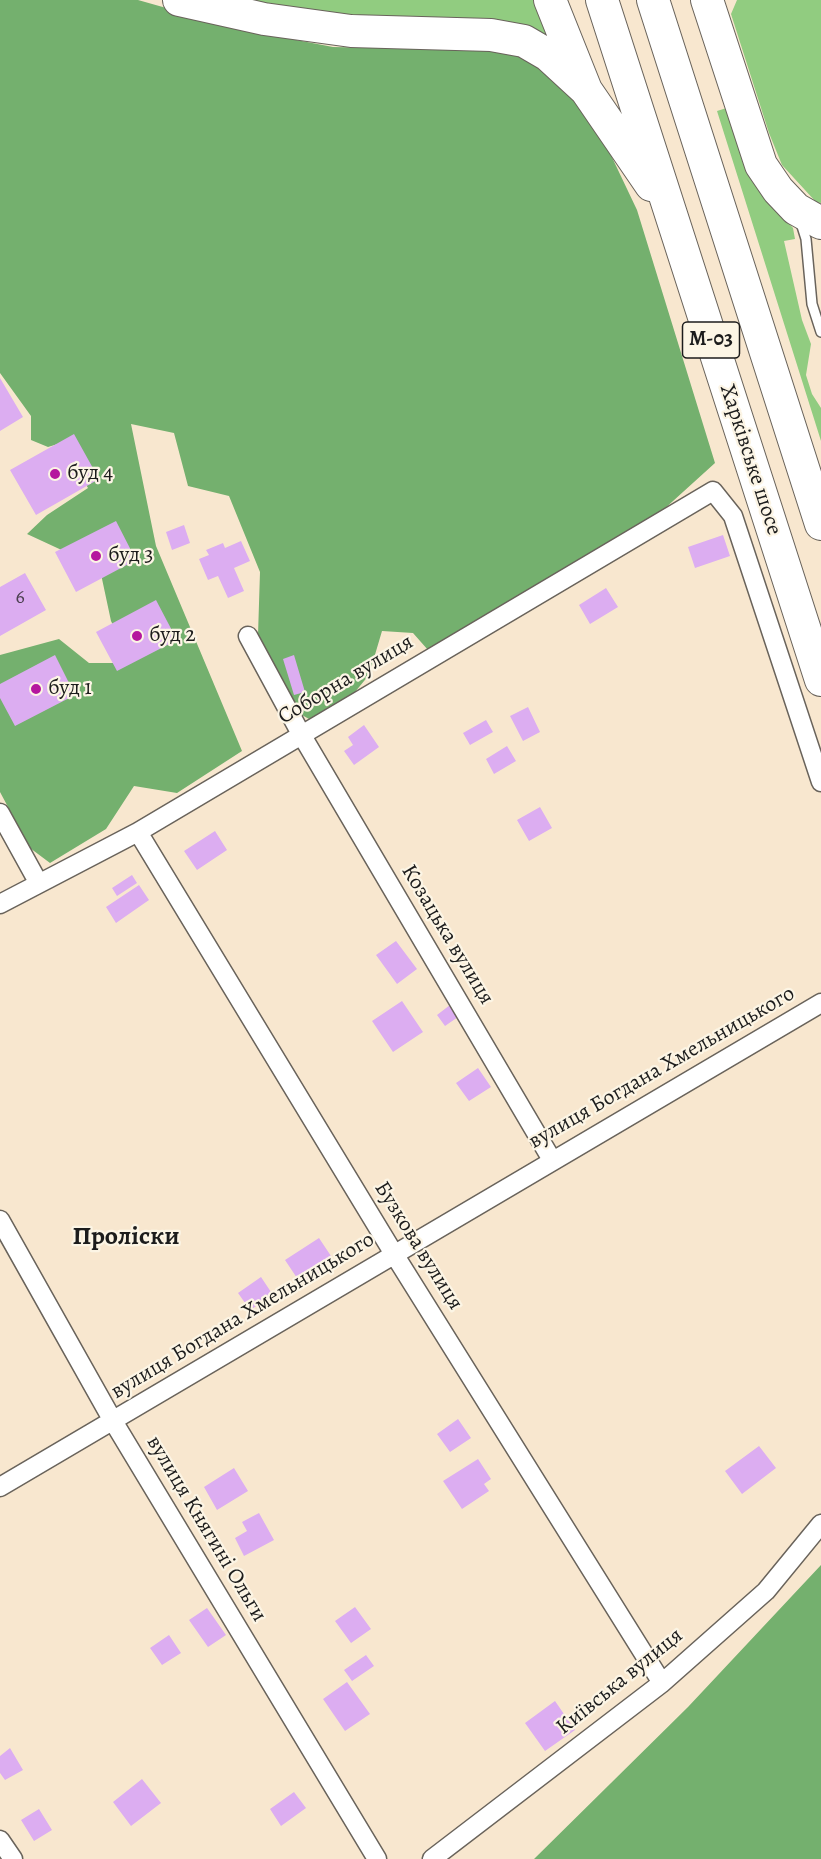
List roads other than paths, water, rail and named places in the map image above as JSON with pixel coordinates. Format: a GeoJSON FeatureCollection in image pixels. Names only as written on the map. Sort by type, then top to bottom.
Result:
{"type":"FeatureCollection","features":[{"type":"Feature","properties":{"kind":"highway"},"geometry":{"type":"LineString","coordinates":[[179,0],[264,19],[351,31],[491,35],[524,41],[548,55],[586,90]]}},
{"type":"Feature","properties":{"kind":"highway"},"geometry":{"type":"LineString","coordinates":[[550,0],[586,90],[671,215]]}},
{"type":"Feature","properties":{"kind":"highway","name":"Харківське шосе"},"geometry":{"type":"LineString","coordinates":[[602,0],[821,680]]}},
{"type":"Feature","properties":{"kind":"highway","name":"М-03"},"geometry":{"type":"LineString","coordinates":[[653,0],[821,524]]}},
{"type":"Feature","properties":{"kind":"highway"},"geometry":{"type":"LineString","coordinates":[[707,0],[761,165],[796,209],[821,223]]}},
{"type":"Feature","properties":{"kind":"street","name":"Соборна вулиця"},"geometry":{"type":"LineString","coordinates":[[0,904],[38,882],[138,832],[713,491],[733,516],[821,782]]}},
{"type":"Feature","properties":{"kind":"street","name":"Козацька вулиця"},"geometry":{"type":"LineString","coordinates":[[248,636],[300,734],[552,1160]]}},
{"type":"Feature","properties":{"kind":"street"},"geometry":{"type":"LineString","coordinates":[[0,813],[38,882]]}},
{"type":"Feature","properties":{"kind":"street","name":"Бузкова вулиця"},"geometry":{"type":"LineString","coordinates":[[138,832],[394,1254],[662,1683]]}},
{"type":"Feature","properties":{"kind":"street","name":"вулиця Богдана Хмельницького"},"geometry":{"type":"LineString","coordinates":[[0,1487],[821,1003]]}},
{"type":"Feature","properties":{"kind":"street","name":"вулиця Княгині Ольги"},"geometry":{"type":"LineString","coordinates":[[0,1220],[113,1421],[377,1859]]}},
{"type":"Feature","properties":{"kind":"street","name":"Київська вулиця"},"geometry":{"type":"LineString","coordinates":[[432,1859],[662,1683],[766,1591],[821,1524]]}},
{"type":"Feature","properties":{"kind":"street"},"geometry":{"type":"LineString","coordinates":[[0,1840],[13,1859]]}},
{"type":"Feature","properties":{"kind":"lane"},"geometry":{"type":"LineString","coordinates":[[785,198],[800,219],[806,238],[812,304],[821,332]]}},
{"type":"Feature","properties":{"kind":"lane"},"geometry":{"type":"LineString","coordinates":[[811,276],[821,288]]}},
{"type":"Feature","properties":{"kind":"place","name":"буд 4"},"geometry":{"type":"Point","coordinates":[55,474]}},
{"type":"Feature","properties":{"kind":"place","name":"буд 3"},"geometry":{"type":"Point","coordinates":[96,556]}},
{"type":"Feature","properties":{"kind":"place","name":"буд 2"},"geometry":{"type":"Point","coordinates":[137,636]}},
{"type":"Feature","properties":{"kind":"place","name":"буд 1"},"geometry":{"type":"Point","coordinates":[36,689]}},
{"type":"Feature","properties":{"kind":"district","name":"Проліски"},"geometry":{"type":"Point","coordinates":[126,1238]}}]}
